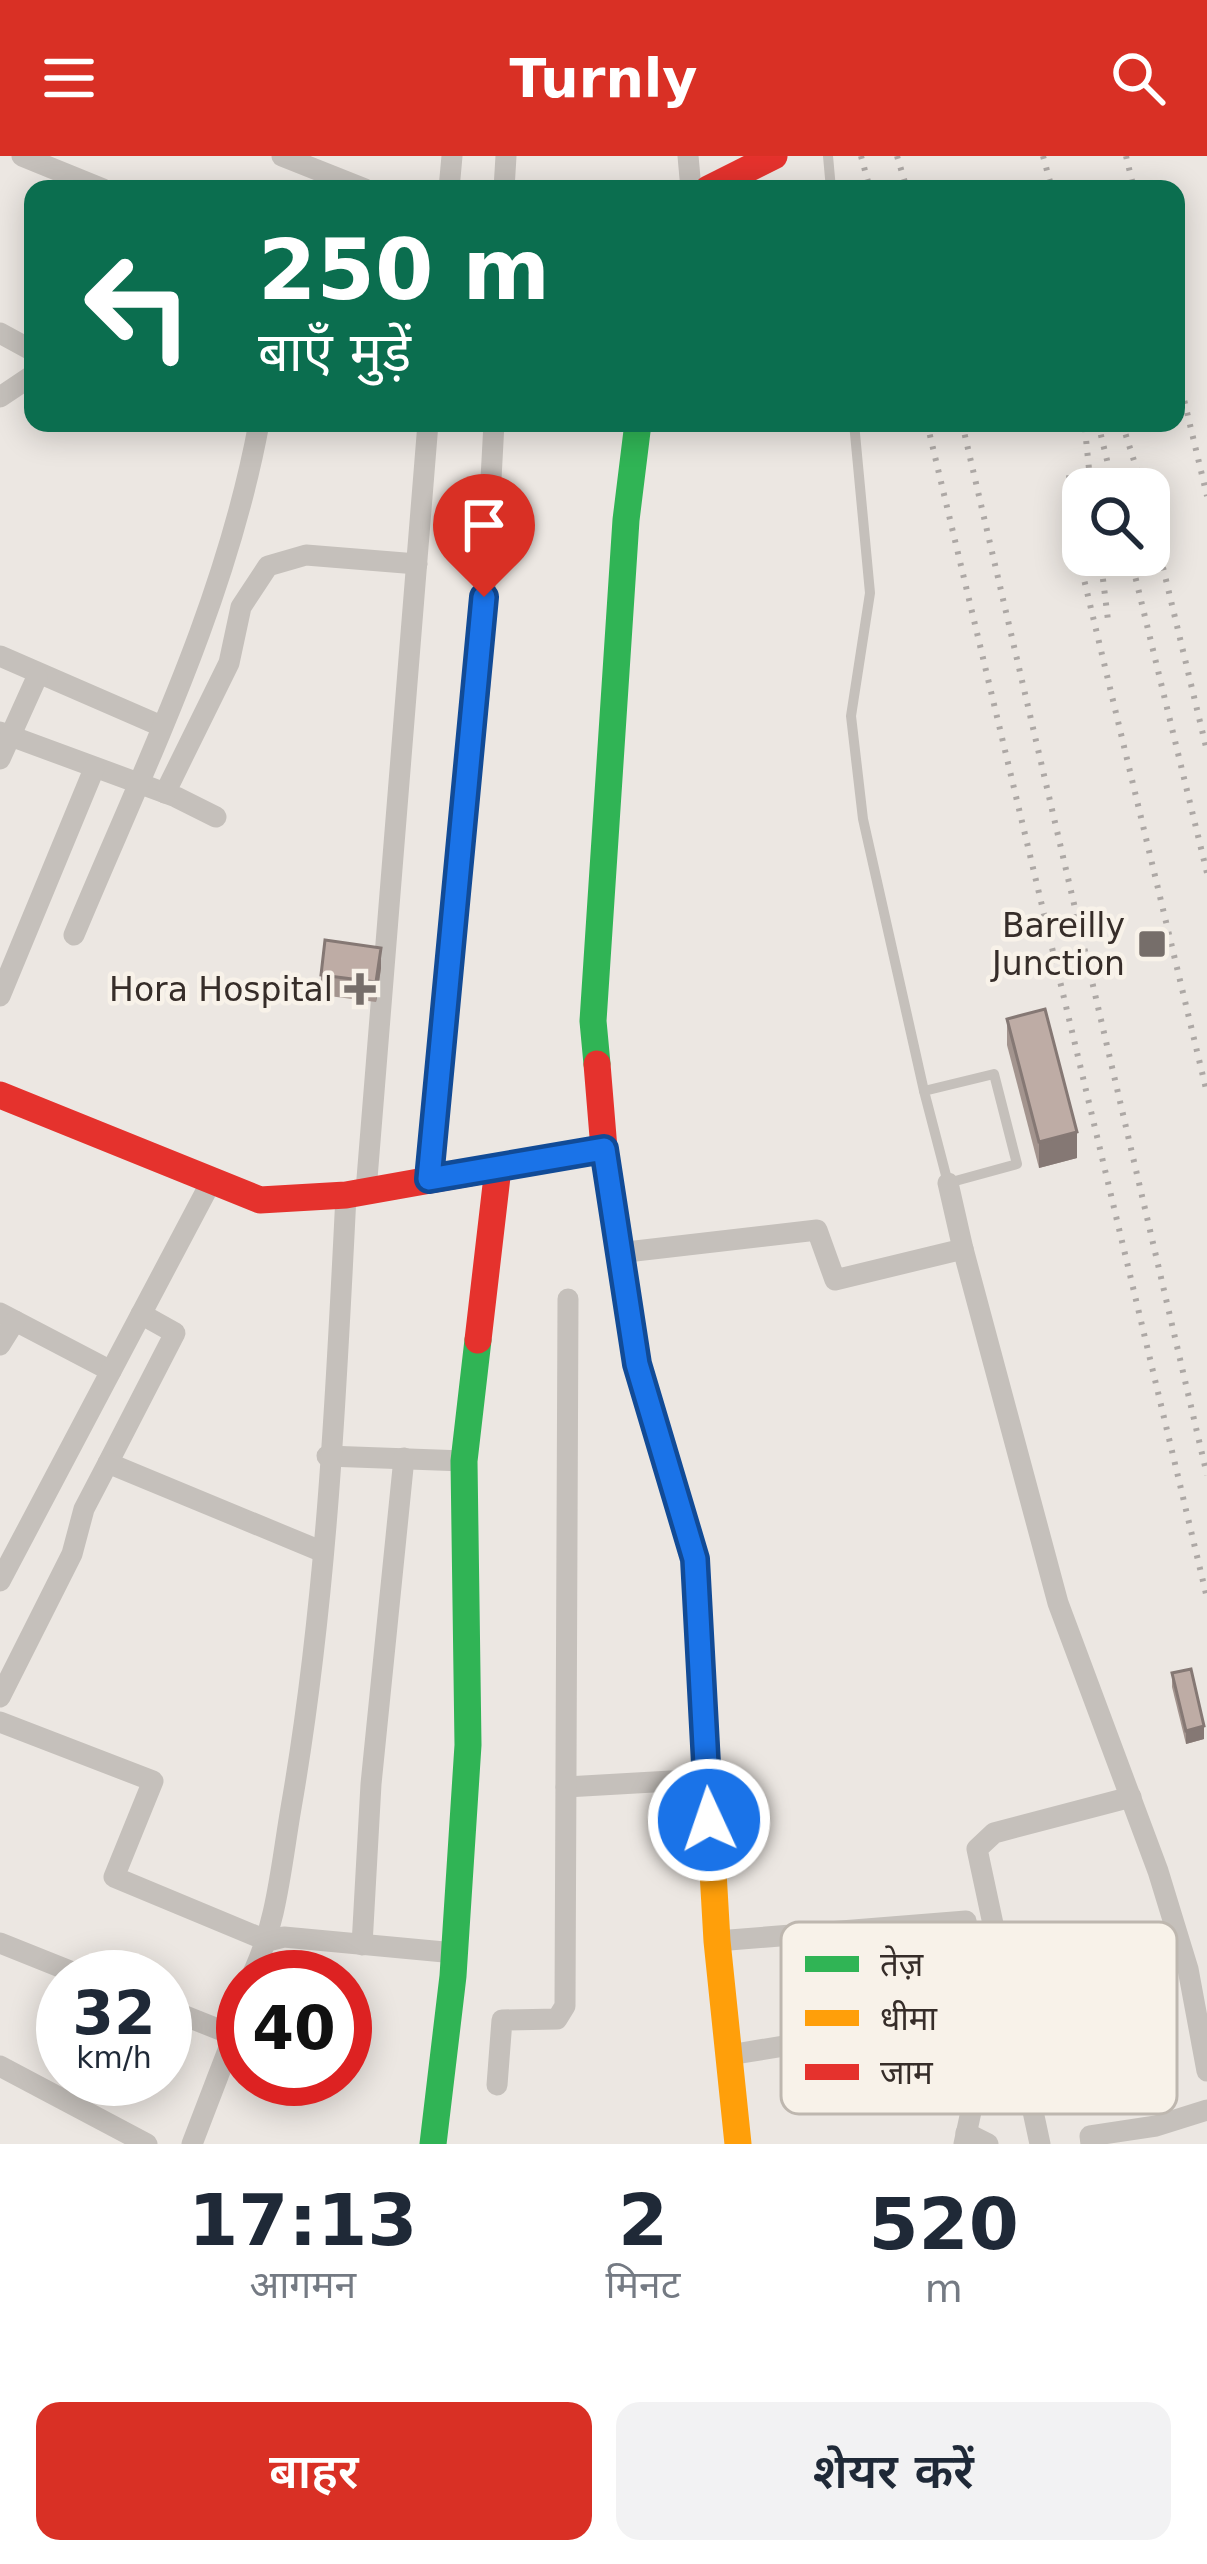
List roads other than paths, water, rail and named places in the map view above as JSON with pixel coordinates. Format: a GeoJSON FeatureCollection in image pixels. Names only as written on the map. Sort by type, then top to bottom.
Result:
{"type":"FeatureCollection","features":[{"type":"Feature","properties":{"kind":"street"},"geometry":{"type":"LineString","coordinates":[[22,156],[81,180]]}},
{"type":"Feature","properties":{"kind":"street"},"geometry":{"type":"LineString","coordinates":[[283,156],[343,180]]}},
{"type":"Feature","properties":{"kind":"street"},"geometry":{"type":"LineString","coordinates":[[726,180],[774,156]]}},
{"type":"Feature","properties":{"kind":"street"},"geometry":{"type":"LineString","coordinates":[[74,935],[206,628],[246,498],[257,432]]}},
{"type":"Feature","properties":{"kind":"street"},"geometry":{"type":"LineString","coordinates":[[264,1950],[305,1728],[323,1552],[327,1456],[427,432]]}},
{"type":"Feature","properties":{"kind":"street"},"geometry":{"type":"LineString","coordinates":[[429,1179],[480,683],[494,432]]}},
{"type":"Feature","properties":{"kind":"street"},"geometry":{"type":"LineString","coordinates":[[637,432],[626,520],[593,1022],[604,1149],[641,1380],[695,1559],[717,1941],[738,2144]]}},
{"type":"Feature","properties":{"kind":"street"},"geometry":{"type":"LineString","coordinates":[[165,793],[229,663],[241,607],[268,566],[306,556],[417,563]]}},
{"type":"Feature","properties":{"kind":"street"},"geometry":{"type":"LineString","coordinates":[[0,656],[160,726]]}},
{"type":"Feature","properties":{"kind":"street"},"geometry":{"type":"LineString","coordinates":[[0,759],[5,735],[37,676]]}},
{"type":"Feature","properties":{"kind":"street"},"geometry":{"type":"LineString","coordinates":[[5,735],[165,793],[215,817]]}},
{"type":"Feature","properties":{"kind":"street"},"geometry":{"type":"LineString","coordinates":[[0,996],[94,769]]}},
{"type":"Feature","properties":{"kind":"street"},"geometry":{"type":"LineString","coordinates":[[0,1095],[260,1200],[356,1193],[604,1149]]}},
{"type":"Feature","properties":{"kind":"street"},"geometry":{"type":"LineString","coordinates":[[433,2144],[455,1953],[468,1745],[464,1461],[498,1168]]}},
{"type":"Feature","properties":{"kind":"street"},"geometry":{"type":"LineString","coordinates":[[0,1581],[212,1180]]}},
{"type":"Feature","properties":{"kind":"street"},"geometry":{"type":"LineString","coordinates":[[948,1183],[1058,1603],[1172,1922]]}},
{"type":"Feature","properties":{"kind":"street"},"geometry":{"type":"LineString","coordinates":[[618,1253],[818,1229],[836,1280],[963,1249]]}},
{"type":"Feature","properties":{"kind":"street"},"geometry":{"type":"LineString","coordinates":[[497,2085],[502,2020],[553,2019],[564,2012],[568,1299]]}},
{"type":"Feature","properties":{"kind":"street"},"geometry":{"type":"LineString","coordinates":[[0,1697],[72,1554],[84,1509],[175,1334],[141,1315]]}},
{"type":"Feature","properties":{"kind":"street"},"geometry":{"type":"LineString","coordinates":[[0,1345],[7,1317],[111,1371]]}},
{"type":"Feature","properties":{"kind":"street"},"geometry":{"type":"LineString","coordinates":[[327,1456],[464,1461]]}},
{"type":"Feature","properties":{"kind":"street"},"geometry":{"type":"LineString","coordinates":[[362,1945],[371,1784],[404,1458]]}},
{"type":"Feature","properties":{"kind":"street"},"geometry":{"type":"LineString","coordinates":[[108,1463],[323,1552]]}},
{"type":"Feature","properties":{"kind":"street"},"geometry":{"type":"LineString","coordinates":[[0,1722],[153,1781],[114,1877],[268,1941],[284,1937],[455,1953]]}},
{"type":"Feature","properties":{"kind":"street"},"geometry":{"type":"LineString","coordinates":[[566,1787],[706,1779]]}},
{"type":"Feature","properties":{"kind":"street"},"geometry":{"type":"LineString","coordinates":[[992,1922],[977,1850],[994,1833],[1131,1797]]}},
{"type":"Feature","properties":{"kind":"street"},"geometry":{"type":"LineString","coordinates":[[954,1922],[990,1912]]}},
{"type":"Feature","properties":{"kind":"street"},"geometry":{"type":"LineString","coordinates":[[717,1941],[781,1936]]}},
{"type":"Feature","properties":{"kind":"street"},"geometry":{"type":"LineString","coordinates":[[1177,1936],[1207,2071]]}},
{"type":"Feature","properties":{"kind":"street"},"geometry":{"type":"LineString","coordinates":[[0,1943],[36,1957]]}},
{"type":"Feature","properties":{"kind":"street"},"geometry":{"type":"LineString","coordinates":[[729,2055],[781,2046]]}},
{"type":"Feature","properties":{"kind":"street"},"geometry":{"type":"LineString","coordinates":[[0,2066],[147,2144]]}},
{"type":"Feature","properties":{"kind":"street"},"geometry":{"type":"LineString","coordinates":[[192,2144],[216,2080]]}},
{"type":"Feature","properties":{"kind":"street"},"geometry":{"type":"LineString","coordinates":[[1083,2141],[1158,2135],[1207,2110]]}},
{"type":"Feature","properties":{"kind":"street"},"geometry":{"type":"LineString","coordinates":[[1034,2114],[1040,2144]]}},
{"type":"Feature","properties":{"kind":"street"},"geometry":{"type":"LineString","coordinates":[[965,2139],[988,2144]]}},
{"type":"Feature","properties":{"kind":"lane"},"geometry":{"type":"LineString","coordinates":[[855,432],[870,593],[850,716],[863,819],[924,1091],[948,1183],[1017,1164],[994,1074],[924,1091]]}},
{"type":"Feature","properties":{"kind":"railway"},"geometry":{"type":"LineString","coordinates":[[861,156],[868,180]]}},
{"type":"Feature","properties":{"kind":"railway"},"geometry":{"type":"LineString","coordinates":[[897,156],[904,180]]}},
{"type":"Feature","properties":{"kind":"railway"},"geometry":{"type":"LineString","coordinates":[[1043,156],[1050,180]]}},
{"type":"Feature","properties":{"kind":"railway"},"geometry":{"type":"LineString","coordinates":[[1126,156],[1132,180]]}},
{"type":"Feature","properties":{"kind":"railway"},"geometry":{"type":"LineString","coordinates":[[1185,404],[1207,496]]}},
{"type":"Feature","properties":{"kind":"railway"},"geometry":{"type":"LineString","coordinates":[[929,432],[1207,1598]]}},
{"type":"Feature","properties":{"kind":"railway"},"geometry":{"type":"LineString","coordinates":[[964,432],[1207,1475]]}},
{"type":"Feature","properties":{"kind":"railway"},"geometry":{"type":"LineString","coordinates":[[1085,432],[1089,468]]}},
{"type":"Feature","properties":{"kind":"railway"},"geometry":{"type":"LineString","coordinates":[[1100,432],[1109,468]]}},
{"type":"Feature","properties":{"kind":"railway"},"geometry":{"type":"LineString","coordinates":[[1125,432],[1136,468]]}},
{"type":"Feature","properties":{"kind":"railway"},"geometry":{"type":"LineString","coordinates":[[1083,576],[1207,1093]]}},
{"type":"Feature","properties":{"kind":"railway"},"geometry":{"type":"LineString","coordinates":[[1103,576],[1108,620]]}},
{"type":"Feature","properties":{"kind":"railway"},"geometry":{"type":"LineString","coordinates":[[1135,576],[1207,873]]}},
{"type":"Feature","properties":{"kind":"railway"},"geometry":{"type":"LineString","coordinates":[[1165,576],[1207,751]]}},
{"type":"Feature","properties":{"kind":"place","name":"Bareilly Junction"},"geometry":{"type":"Point","coordinates":[1152,944]}},
{"type":"Feature","properties":{"kind":"place","name":"Hora Hospital"},"geometry":{"type":"Point","coordinates":[360,989]}}]}
